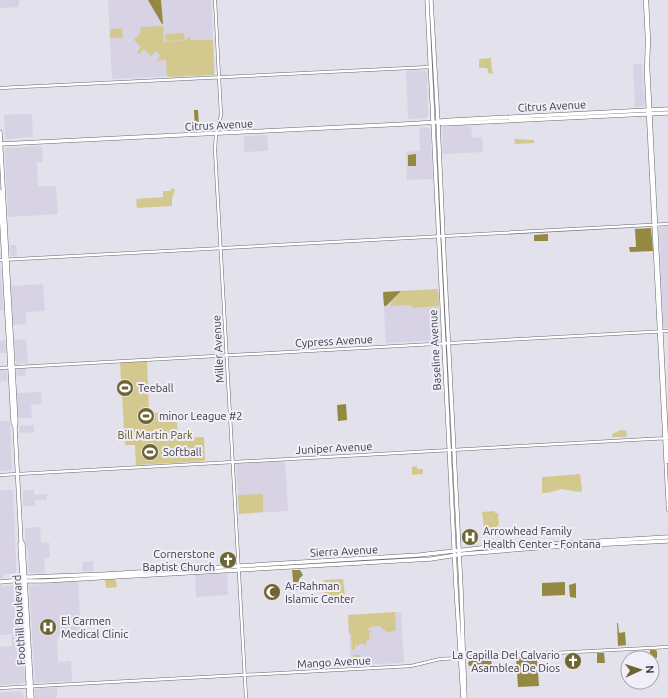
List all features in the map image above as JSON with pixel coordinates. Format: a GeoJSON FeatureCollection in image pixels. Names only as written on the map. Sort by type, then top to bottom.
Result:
{"type":"FeatureCollection","features":[{"type":"Feature","properties":{"kind":"main road","name":"Baseline Avenue"},"geometry":{"type":"LineString","coordinates":[[427,0],[452,449],[460,555],[462,658]]}},
{"type":"Feature","properties":{"kind":"main road","name":"Baseline Avenue"},"geometry":{"type":"LineString","coordinates":[[431,0],[438,122],[440,236]]}},
{"type":"Feature","properties":{"kind":"main road","name":"Citrus Avenue"},"geometry":{"type":"LineString","coordinates":[[649,112],[668,109]]}},
{"type":"Feature","properties":{"kind":"main road","name":"Citrus Avenue"},"geometry":{"type":"LineString","coordinates":[[0,144],[433,123],[453,120],[668,112]]}},
{"type":"Feature","properties":{"kind":"main road","name":"Foothill Boulevard"},"geometry":{"type":"LineString","coordinates":[[0,132],[5,208],[4,260]]}},
{"type":"Feature","properties":{"kind":"main road","name":"Foothill Boulevard"},"geometry":{"type":"LineString","coordinates":[[0,190],[12,367],[13,422],[15,428],[21,541],[23,544],[30,687],[32,698]]}},
{"type":"Feature","properties":{"kind":"main road"},"geometry":{"type":"LineString","coordinates":[[0,190],[5,208]]}},
{"type":"Feature","properties":{"kind":"main road","name":"Baseline Avenue"},"geometry":{"type":"LineString","coordinates":[[452,449],[454,556],[464,698]]}},
{"type":"Feature","properties":{"kind":"main road","name":"Sierra Avenue"},"geometry":{"type":"LineString","coordinates":[[238,568],[419,555],[544,543],[668,537]]}},
{"type":"Feature","properties":{"kind":"main road","name":"Sierra Avenue"},"geometry":{"type":"LineString","coordinates":[[0,582],[24,579],[431,559],[549,547],[668,541]]}},
{"type":"Feature","properties":{"kind":"main road"},"geometry":{"type":"LineString","coordinates":[[29,698],[30,687]]}},
{"type":"Feature","properties":{"kind":"street","name":"Miller Avenue"},"geometry":{"type":"LineString","coordinates":[[215,0],[221,115],[216,134],[215,150],[246,698]]}},
{"type":"Feature","properties":{"kind":"street"},"geometry":{"type":"LineString","coordinates":[[646,0],[649,41],[649,112],[668,462]]}},
{"type":"Feature","properties":{"kind":"street"},"geometry":{"type":"LineString","coordinates":[[0,88],[430,67]]}},
{"type":"Feature","properties":{"kind":"street"},"geometry":{"type":"LineString","coordinates":[[4,260],[668,224]]}},
{"type":"Feature","properties":{"kind":"street","name":"Cypress Avenue"},"geometry":{"type":"LineString","coordinates":[[0,368],[446,342],[668,331]]}},
{"type":"Feature","properties":{"kind":"street"},"geometry":{"type":"LineString","coordinates":[[666,438],[668,510]]}},
{"type":"Feature","properties":{"kind":"street","name":"Juniper Avenue"},"geometry":{"type":"LineString","coordinates":[[0,475],[666,438]]}},
{"type":"Feature","properties":{"kind":"street","name":"Mango Avenue"},"geometry":{"type":"LineString","coordinates":[[0,688],[411,666],[440,660],[462,658],[668,647]]}},
{"type":"Feature","properties":{"kind":"shaded area"},"geometry":{"type":"Polygon","coordinates":[[[0,0],[19,0],[19,7],[0,8],[0,0]]]}},
{"type":"Feature","properties":{"kind":"shaded area"},"geometry":{"type":"Polygon","coordinates":[[[108,0],[211,0],[215,74],[112,79],[108,0]]]}},
{"type":"Feature","properties":{"kind":"shaded area"},"geometry":{"type":"Polygon","coordinates":[[[148,0],[161,0],[163,24],[162,24],[148,0]]]}},
{"type":"Feature","properties":{"kind":"shaded area"},"geometry":{"type":"Polygon","coordinates":[[[633,64],[642,65],[645,105],[643,107],[635,107],[633,64]]]}},
{"type":"Feature","properties":{"kind":"shaded area"},"geometry":{"type":"Polygon","coordinates":[[[425,70],[427,72],[428,116],[426,118],[408,119],[406,71],[425,70]]]}},
{"type":"Feature","properties":{"kind":"shaded area"},"geometry":{"type":"Polygon","coordinates":[[[194,110],[198,110],[199,128],[195,128],[194,110]]]}},
{"type":"Feature","properties":{"kind":"shaded area"},"geometry":{"type":"Polygon","coordinates":[[[30,114],[32,116],[33,137],[5,138],[4,115],[30,114]]]}},
{"type":"Feature","properties":{"kind":"shaded area"},"geometry":{"type":"Polygon","coordinates":[[[471,125],[472,138],[482,137],[483,152],[443,154],[442,130],[445,127],[471,125]]]}},
{"type":"Feature","properties":{"kind":"shaded area"},"geometry":{"type":"Polygon","coordinates":[[[419,127],[430,128],[433,179],[407,180],[406,152],[420,151],[419,127]]]}},
{"type":"Feature","properties":{"kind":"shaded area"},"geometry":{"type":"Polygon","coordinates":[[[267,135],[268,151],[244,152],[244,136],[267,135]]]}},
{"type":"Feature","properties":{"kind":"shaded area"},"geometry":{"type":"Polygon","coordinates":[[[42,146],[43,162],[37,163],[38,186],[56,186],[58,214],[8,217],[5,150],[6,148],[42,146]]]}},
{"type":"Feature","properties":{"kind":"shaded area"},"geometry":{"type":"Polygon","coordinates":[[[416,154],[416,166],[408,166],[408,155],[416,154]]]}},
{"type":"Feature","properties":{"kind":"shaded area"},"geometry":{"type":"Polygon","coordinates":[[[660,227],[668,227],[668,328],[663,326],[659,229],[660,227]]]}},
{"type":"Feature","properties":{"kind":"shaded area"},"geometry":{"type":"Polygon","coordinates":[[[651,228],[653,251],[630,252],[629,247],[636,247],[635,229],[651,228]]]}},
{"type":"Feature","properties":{"kind":"shaded area"},"geometry":{"type":"Polygon","coordinates":[[[548,234],[548,241],[534,241],[534,235],[548,234]]]}},
{"type":"Feature","properties":{"kind":"shaded area"},"geometry":{"type":"Polygon","coordinates":[[[10,245],[16,245],[17,256],[10,255],[10,245]]]}},
{"type":"Feature","properties":{"kind":"shaded area"},"geometry":{"type":"Polygon","coordinates":[[[0,263],[4,310],[0,311],[0,263]]]}},
{"type":"Feature","properties":{"kind":"shaded area"},"geometry":{"type":"Polygon","coordinates":[[[43,284],[45,311],[26,312],[26,324],[13,325],[11,286],[43,284]]]}},
{"type":"Feature","properties":{"kind":"shaded area"},"geometry":{"type":"Polygon","coordinates":[[[438,289],[441,338],[439,340],[386,343],[383,292],[438,289]]]}},
{"type":"Feature","properties":{"kind":"shaded area"},"geometry":{"type":"Polygon","coordinates":[[[401,291],[386,306],[384,306],[383,292],[401,291]]]}},
{"type":"Feature","properties":{"kind":"shaded area"},"geometry":{"type":"Polygon","coordinates":[[[26,339],[28,363],[16,364],[14,340],[26,339]]]}},
{"type":"Feature","properties":{"kind":"shaded area"},"geometry":{"type":"Polygon","coordinates":[[[5,340],[6,353],[0,353],[0,341],[5,340]]]}},
{"type":"Feature","properties":{"kind":"shaded area"},"geometry":{"type":"Polygon","coordinates":[[[26,368],[26,376],[16,376],[17,369],[26,368]]]}},
{"type":"Feature","properties":{"kind":"shaded area"},"geometry":{"type":"Polygon","coordinates":[[[0,370],[7,371],[7,381],[0,382],[0,370]]]}},
{"type":"Feature","properties":{"kind":"shaded area"},"geometry":{"type":"Polygon","coordinates":[[[41,392],[42,404],[31,405],[32,418],[18,418],[16,393],[41,392]]]}},
{"type":"Feature","properties":{"kind":"shaded area"},"geometry":{"type":"Polygon","coordinates":[[[346,404],[347,420],[338,421],[337,405],[346,404]]]}},
{"type":"Feature","properties":{"kind":"shaded area"},"geometry":{"type":"Polygon","coordinates":[[[0,421],[10,421],[11,470],[0,471],[0,421]]]}},
{"type":"Feature","properties":{"kind":"shaded area"},"geometry":{"type":"Polygon","coordinates":[[[34,425],[34,432],[20,433],[19,426],[34,425]]]}},
{"type":"Feature","properties":{"kind":"shaded area"},"geometry":{"type":"Polygon","coordinates":[[[285,461],[288,511],[239,514],[236,464],[285,461]]]}},
{"type":"Feature","properties":{"kind":"shaded area"},"geometry":{"type":"Polygon","coordinates":[[[0,490],[13,490],[16,572],[14,574],[6,574],[0,578],[0,490]]]}},
{"type":"Feature","properties":{"kind":"shaded area"},"geometry":{"type":"Polygon","coordinates":[[[23,490],[34,490],[34,495],[47,494],[47,500],[35,500],[35,506],[23,506],[23,490]]]}},
{"type":"Feature","properties":{"kind":"shaded area"},"geometry":{"type":"Polygon","coordinates":[[[40,527],[41,543],[49,542],[50,558],[44,558],[45,573],[31,573],[29,572],[28,550],[25,544],[25,528],[40,527]]]}},
{"type":"Feature","properties":{"kind":"shaded area"},"geometry":{"type":"Polygon","coordinates":[[[93,561],[93,571],[83,571],[82,562],[93,561]]]}},
{"type":"Feature","properties":{"kind":"shaded area"},"geometry":{"type":"Polygon","coordinates":[[[292,570],[300,570],[303,575],[299,579],[300,589],[294,590],[292,570]]]}},
{"type":"Feature","properties":{"kind":"shaded area"},"geometry":{"type":"Polygon","coordinates":[[[227,573],[228,595],[196,597],[195,575],[227,573]]]}},
{"type":"Feature","properties":{"kind":"shaded area"},"geometry":{"type":"Polygon","coordinates":[[[78,581],[81,634],[57,637],[58,662],[71,661],[72,681],[35,683],[29,585],[78,581]]]}},
{"type":"Feature","properties":{"kind":"shaded area"},"geometry":{"type":"Polygon","coordinates":[[[565,582],[565,595],[542,596],[542,583],[565,582]]]}},
{"type":"Feature","properties":{"kind":"shaded area"},"geometry":{"type":"Polygon","coordinates":[[[576,583],[576,598],[570,597],[569,585],[576,583]]]}},
{"type":"Feature","properties":{"kind":"shaded area"},"geometry":{"type":"Polygon","coordinates":[[[18,585],[25,683],[0,685],[0,647],[12,646],[11,634],[0,635],[0,586],[18,585]]]}},
{"type":"Feature","properties":{"kind":"shaded area"},"geometry":{"type":"Polygon","coordinates":[[[401,612],[404,663],[351,665],[348,615],[401,612]]]}},
{"type":"Feature","properties":{"kind":"shaded area"},"geometry":{"type":"Polygon","coordinates":[[[617,623],[619,633],[625,632],[626,645],[618,646],[617,623]]]}},
{"type":"Feature","properties":{"kind":"shaded area"},"geometry":{"type":"Polygon","coordinates":[[[597,653],[604,653],[605,663],[597,663],[597,653]]]}},
{"type":"Feature","properties":{"kind":"shaded area"},"geometry":{"type":"Polygon","coordinates":[[[543,656],[545,659],[537,659],[539,686],[518,687],[516,657],[543,656]]]}},
{"type":"Feature","properties":{"kind":"shaded area"},"geometry":{"type":"Polygon","coordinates":[[[491,659],[492,666],[485,669],[481,665],[469,666],[468,663],[470,660],[491,659]]]}},
{"type":"Feature","properties":{"kind":"shaded area"},"geometry":{"type":"Polygon","coordinates":[[[57,687],[57,698],[34,698],[35,689],[57,687]]]}},
{"type":"Feature","properties":{"kind":"shaded area"},"geometry":{"type":"Polygon","coordinates":[[[20,691],[23,693],[24,698],[0,698],[0,692],[20,691]]]}},
{"type":"Feature","properties":{"kind":"green space"},"geometry":{"type":"Polygon","coordinates":[[[163,26],[164,42],[187,40],[187,38],[190,37],[192,40],[213,40],[214,75],[167,77],[166,60],[157,61],[160,56],[157,51],[151,56],[144,49],[139,54],[137,52],[141,47],[134,40],[140,33],[141,27],[163,26]]]}},
{"type":"Feature","properties":{"kind":"green space"},"geometry":{"type":"Polygon","coordinates":[[[122,28],[123,38],[110,38],[110,29],[122,28]]]}},
{"type":"Feature","properties":{"kind":"green space"},"geometry":{"type":"Polygon","coordinates":[[[184,33],[185,40],[166,41],[165,34],[184,33]]]}},
{"type":"Feature","properties":{"kind":"green space"},"geometry":{"type":"Polygon","coordinates":[[[491,58],[492,71],[494,73],[489,74],[487,68],[479,68],[479,59],[491,58]]]}},
{"type":"Feature","properties":{"kind":"green space"},"geometry":{"type":"Polygon","coordinates":[[[514,139],[534,140],[534,143],[515,144],[514,139]]]}},
{"type":"Feature","properties":{"kind":"green space"},"geometry":{"type":"Polygon","coordinates":[[[172,188],[175,190],[172,199],[172,206],[137,208],[136,199],[163,197],[163,191],[170,191],[172,188]]]}},
{"type":"Feature","properties":{"kind":"green space"},"geometry":{"type":"Polygon","coordinates":[[[438,289],[439,306],[413,308],[410,305],[390,306],[392,303],[391,302],[401,291],[438,289]]]}},
{"type":"Feature","properties":{"kind":"green space","name":"Bill Martin Park"},"geometry":{"type":"Polygon","coordinates":[[[147,361],[149,413],[176,412],[178,438],[204,437],[205,461],[136,465],[135,445],[125,445],[120,362],[147,361]]]}},
{"type":"Feature","properties":{"kind":"green space"},"geometry":{"type":"Polygon","coordinates":[[[621,430],[627,431],[626,437],[612,437],[612,434],[621,430]]]}},
{"type":"Feature","properties":{"kind":"green space"},"geometry":{"type":"Polygon","coordinates":[[[417,466],[417,469],[423,469],[423,474],[412,475],[412,467],[417,466]]]}},
{"type":"Feature","properties":{"kind":"green space"},"geometry":{"type":"Polygon","coordinates":[[[580,474],[581,492],[561,489],[542,493],[542,477],[580,474]]]}},
{"type":"Feature","properties":{"kind":"green space"},"geometry":{"type":"Polygon","coordinates":[[[263,494],[263,512],[239,514],[238,495],[263,494]]]}},
{"type":"Feature","properties":{"kind":"green space"},"geometry":{"type":"Polygon","coordinates":[[[495,511],[495,513],[498,513],[499,524],[495,529],[484,528],[482,512],[495,511]]]}},
{"type":"Feature","properties":{"kind":"green space"},"geometry":{"type":"Polygon","coordinates":[[[114,579],[117,587],[106,588],[105,580],[114,579]]]}},
{"type":"Feature","properties":{"kind":"green space"},"geometry":{"type":"Polygon","coordinates":[[[343,579],[345,596],[324,597],[324,580],[343,579]]]}},
{"type":"Feature","properties":{"kind":"green space"},"geometry":{"type":"Polygon","coordinates":[[[395,612],[396,631],[387,632],[379,626],[370,627],[367,631],[368,632],[371,629],[369,638],[372,639],[369,639],[366,642],[366,646],[364,644],[359,644],[359,646],[356,646],[355,643],[355,649],[352,650],[348,615],[395,612]]]}},
{"type":"Feature","properties":{"kind":"green space"},"geometry":{"type":"Polygon","coordinates":[[[353,655],[360,655],[361,664],[353,664],[353,655]]]}},
{"type":"Feature","properties":{"kind":"place","name":"Teeball"},"geometry":{"type":"Point","coordinates":[125,388]}},
{"type":"Feature","properties":{"kind":"place","name":"minor League #2"},"geometry":{"type":"Point","coordinates":[146,416]}},
{"type":"Feature","properties":{"kind":"place","name":"Softball"},"geometry":{"type":"Point","coordinates":[150,452]}},
{"type":"Feature","properties":{"kind":"place","name":"Arrowhead Family Health Center - Fontana"},"geometry":{"type":"Point","coordinates":[470,537]}},
{"type":"Feature","properties":{"kind":"place","name":"Cornerstone Baptist Church"},"geometry":{"type":"Point","coordinates":[228,560]}},
{"type":"Feature","properties":{"kind":"place","name":"Ar-Rahman Islamic Center"},"geometry":{"type":"Point","coordinates":[272,592]}},
{"type":"Feature","properties":{"kind":"place","name":"El Carmen Medical Clinic"},"geometry":{"type":"Point","coordinates":[48,627]}},
{"type":"Feature","properties":{"kind":"place","name":"La Capilla Del Calvario Asamblea De Dios"},"geometry":{"type":"Point","coordinates":[573,661]}}]}
